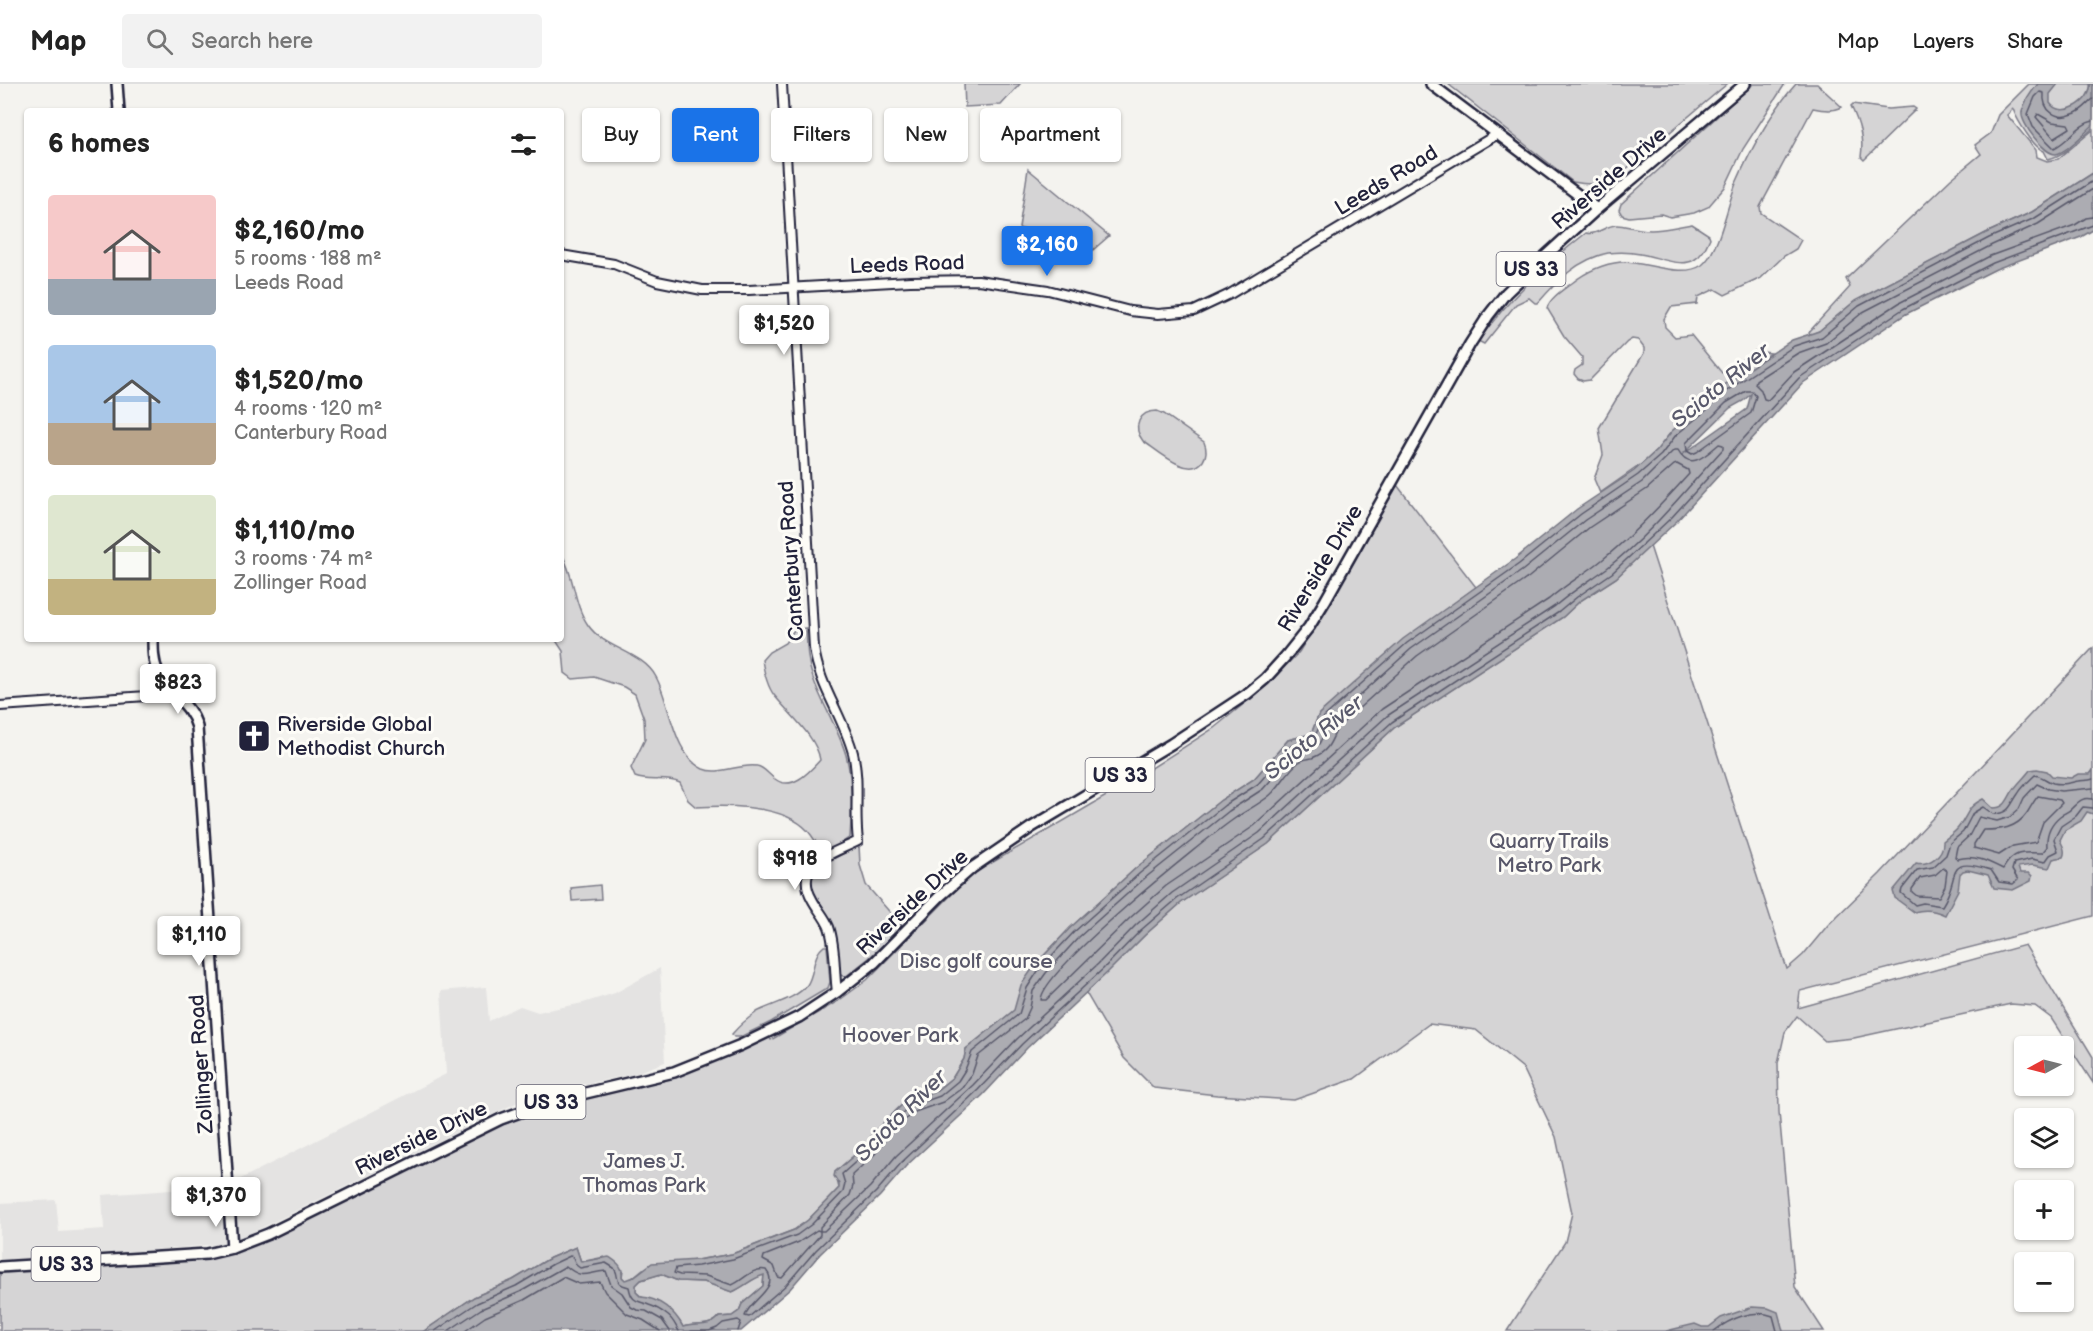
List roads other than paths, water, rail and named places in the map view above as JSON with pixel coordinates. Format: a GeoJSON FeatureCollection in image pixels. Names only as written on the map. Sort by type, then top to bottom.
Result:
{"type":"FeatureCollection","features":[{"type":"Feature","properties":{"kind":"main road"},"geometry":{"type":"LineString","coordinates":[[117,84],[119,108]]}},
{"type":"Feature","properties":{"kind":"main road"},"geometry":{"type":"LineString","coordinates":[[1431,84],[1597,210]]}},
{"type":"Feature","properties":{"kind":"main road","name":"Riverside Drive"},"geometry":{"type":"LineString","coordinates":[[0,1267],[198,1254],[232,1248],[268,1234],[484,1126],[548,1102],[639,1082],[683,1068],[799,1017],[837,992],[874,963],[972,868],[1032,827],[1223,711],[1265,679],[1309,627],[1325,601],[1438,399],[1488,316],[1522,278],[1597,210],[1745,84]]}},
{"type":"Feature","properties":{"kind":"main road","name":"Zollinger Road"},"geometry":{"type":"LineString","coordinates":[[153,642],[158,670],[163,681],[192,711],[198,735],[232,1248]]}},
{"type":"Feature","properties":{"kind":"street","name":"Canterbury Road"},"geometry":{"type":"LineString","coordinates":[[782,84],[814,648],[822,682],[844,727],[856,768],[858,840],[817,862],[809,870],[806,878],[810,897],[830,930],[837,992]]}},
{"type":"Feature","properties":{"kind":"street","name":"Leeds Road"},"geometry":{"type":"LineString","coordinates":[[564,256],[614,264],[657,281],[683,288],[721,291],[910,281],[978,280],[1059,292],[1130,311],[1176,313],[1194,311],[1230,294],[1496,135]]}},
{"type":"Feature","properties":{"kind":"street"},"geometry":{"type":"LineString","coordinates":[[0,706],[176,694]]}},
{"type":"Feature","properties":{"kind":"water"},"geometry":{"type":"Polygon","coordinates":[[[2038,84],[2058,84],[2050,94],[2050,103],[2061,110],[2082,102],[2087,97],[2090,84],[2093,84],[2093,125],[2060,153],[2051,153],[2040,144],[2022,117],[2024,105],[2038,84]]]}},
{"type":"Feature","properties":{"kind":"water","name":"Scioto River"},"geometry":{"type":"Polygon","coordinates":[[[2093,173],[2093,230],[2081,237],[1996,269],[1906,314],[1803,383],[1677,521],[1616,578],[1580,601],[1563,617],[1395,727],[1268,844],[1181,903],[1145,935],[1027,1048],[983,1095],[906,1166],[880,1196],[820,1254],[790,1289],[741,1331],[424,1331],[474,1297],[513,1280],[550,1258],[576,1247],[581,1262],[609,1257],[612,1259],[621,1267],[622,1277],[625,1280],[632,1278],[652,1263],[697,1260],[732,1254],[794,1230],[808,1220],[839,1188],[834,1176],[835,1172],[866,1145],[874,1132],[906,1101],[937,1090],[953,1077],[964,1059],[966,1049],[1014,1010],[1021,985],[1035,965],[1070,928],[1136,868],[1221,800],[1254,779],[1288,740],[1311,734],[1319,714],[1403,639],[1515,559],[1577,509],[1634,471],[1656,451],[1672,431],[1717,390],[1792,340],[1819,331],[1855,301],[1986,233],[2032,212],[2093,173]],[[1751,394],[1730,408],[1682,455],[1747,409],[1751,394]],[[661,1274],[641,1280],[636,1285],[636,1292],[641,1297],[666,1306],[683,1327],[707,1324],[719,1317],[732,1316],[763,1286],[764,1275],[732,1292],[704,1282],[678,1281],[661,1274]]]}},
{"type":"Feature","properties":{"kind":"water"},"geometry":{"type":"Polygon","coordinates":[[[2030,770],[2047,771],[2052,776],[2071,778],[2078,774],[2090,774],[2093,770],[2093,814],[2087,812],[2081,821],[2065,830],[2060,840],[2064,851],[2063,857],[2053,859],[2049,868],[2032,865],[2018,867],[2020,873],[2029,873],[2032,876],[2031,881],[2013,890],[1994,888],[1988,875],[1963,871],[1960,874],[1958,890],[1945,915],[1930,910],[1914,912],[1895,898],[1893,891],[1916,863],[1926,863],[1938,855],[1943,841],[1958,828],[1973,806],[1983,799],[1993,808],[1998,808],[2006,802],[2030,770]]]}},
{"type":"Feature","properties":{"kind":"water"},"geometry":{"type":"Polygon","coordinates":[[[1752,1307],[1768,1308],[1778,1312],[1783,1331],[1666,1331],[1695,1324],[1709,1327],[1721,1318],[1752,1307]]]}},
{"type":"Feature","properties":{"kind":"place","name":"Riverside Global Methodist Church"},"geometry":{"type":"Point","coordinates":[254,736]}},
{"type":"Feature","properties":{"kind":"park label","name":"Quarry Trails Metro Park"},"geometry":{"type":"Point","coordinates":[1549,853]}},
{"type":"Feature","properties":{"kind":"park label","name":"Disc golf course"},"geometry":{"type":"Point","coordinates":[976,961]}},
{"type":"Feature","properties":{"kind":"park label","name":"Hoover Park"},"geometry":{"type":"Point","coordinates":[900,1035]}},
{"type":"Feature","properties":{"kind":"park label","name":"James J. Thomas Park"},"geometry":{"type":"Point","coordinates":[644,1173]}}]}
